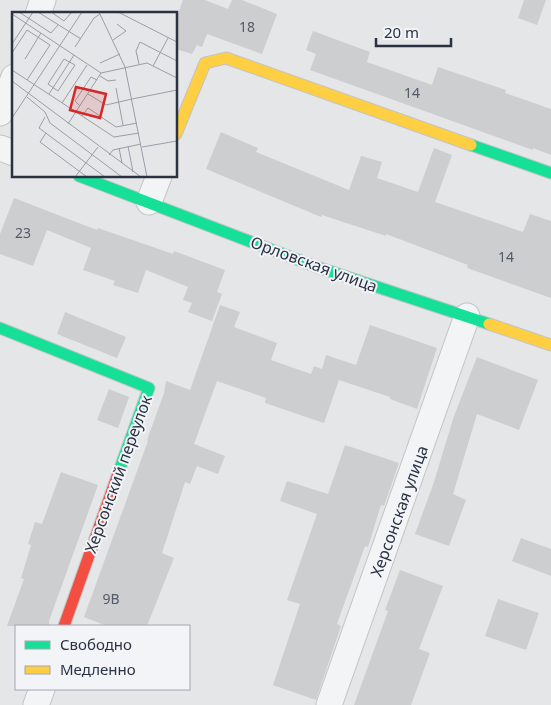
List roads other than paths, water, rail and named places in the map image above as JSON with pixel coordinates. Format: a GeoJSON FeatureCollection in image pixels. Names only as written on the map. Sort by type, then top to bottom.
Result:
{"type":"FeatureCollection","features":[{"type":"Feature","properties":{"kind":"street"},"geometry":{"type":"LineString","coordinates":[[39,12],[43,0]]}},
{"type":"Feature","properties":{"kind":"street"},"geometry":{"type":"LineString","coordinates":[[178,129],[205,63],[226,58],[551,173]]}},
{"type":"Feature","properties":{"kind":"street"},"geometry":{"type":"LineString","coordinates":[[0,113],[12,82]]}},
{"type":"Feature","properties":{"kind":"street"},"geometry":{"type":"LineString","coordinates":[[0,148],[12,152]]}},
{"type":"Feature","properties":{"kind":"street","name":"Орловская улица"},"geometry":{"type":"LineString","coordinates":[[84,178],[314,266],[551,344]]}},
{"type":"Feature","properties":{"kind":"street"},"geometry":{"type":"LineString","coordinates":[[149,202],[158,178]]}},
{"type":"Feature","properties":{"kind":"street","name":"Херсонская улица"},"geometry":{"type":"LineString","coordinates":[[329,705],[467,316]]}},
{"type":"Feature","properties":{"kind":"street","name":"Херсонский переулок"},"geometry":{"type":"LineString","coordinates":[[0,328],[149,388],[64,625]]}},
{"type":"Feature","properties":{"kind":"street"},"geometry":{"type":"LineString","coordinates":[[36,705],[42,690]]}}]}
